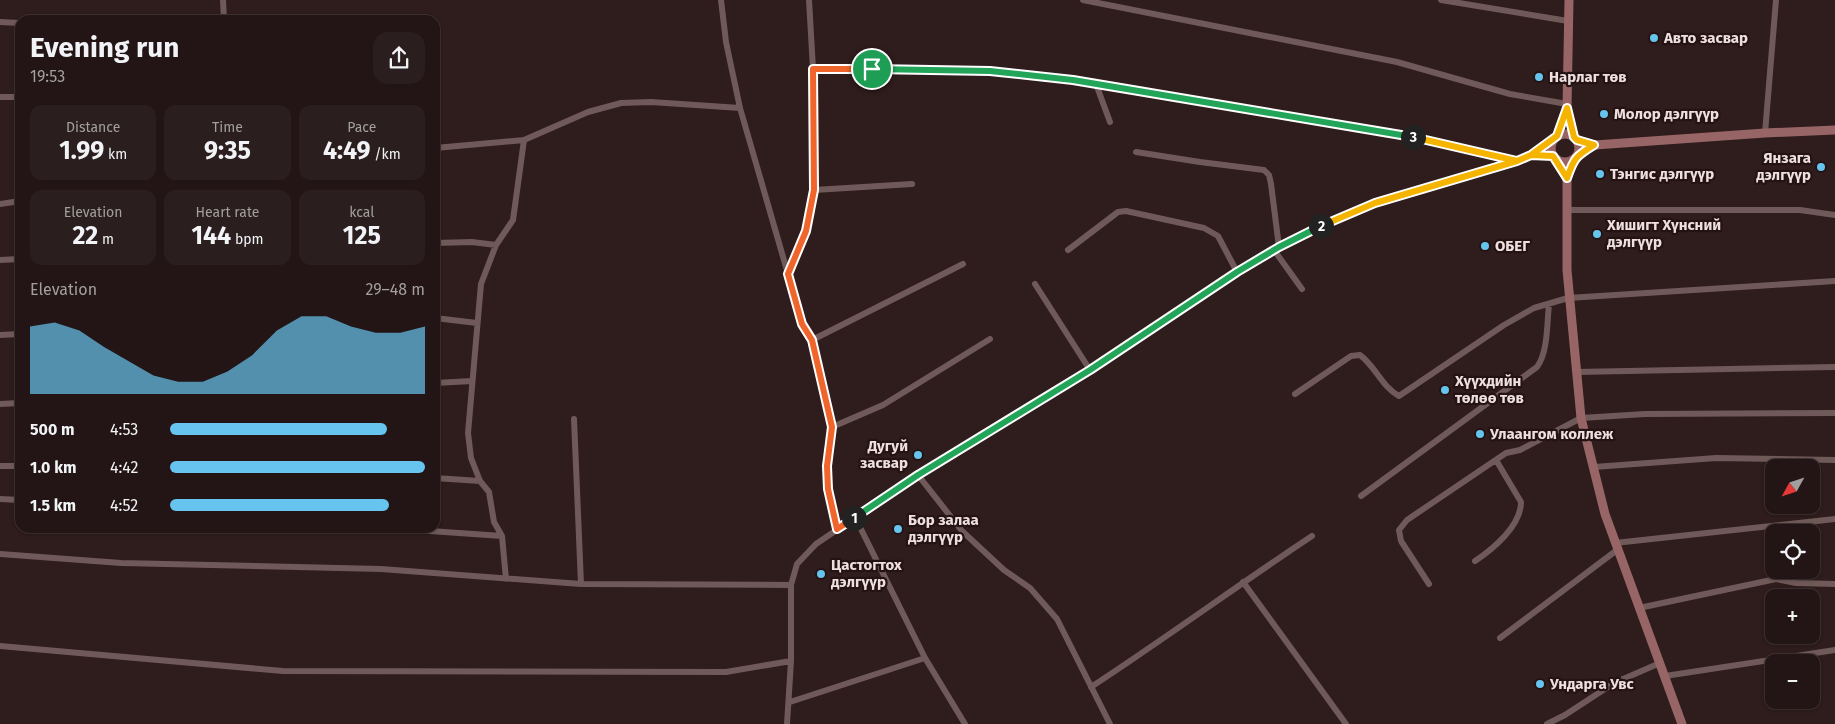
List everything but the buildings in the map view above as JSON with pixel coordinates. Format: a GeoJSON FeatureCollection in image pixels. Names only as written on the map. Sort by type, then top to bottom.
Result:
{"type":"FeatureCollection","features":[{"type":"Feature","properties":{"kind":"street"},"geometry":{"type":"LineString","coordinates":[[223,0],[224,15]]}},
{"type":"Feature","properties":{"kind":"street"},"geometry":{"type":"LineString","coordinates":[[721,0],[726,42],[740,108],[802,324],[812,340],[832,427],[827,466],[828,489],[837,529]]}},
{"type":"Feature","properties":{"kind":"street"},"geometry":{"type":"LineString","coordinates":[[788,274],[806,231],[814,190],[813,69],[809,0]]}},
{"type":"Feature","properties":{"kind":"street"},"geometry":{"type":"LineString","coordinates":[[1083,0],[1397,62],[1510,94],[1567,106]]}},
{"type":"Feature","properties":{"kind":"street"},"geometry":{"type":"LineString","coordinates":[[1441,0],[1568,21]]}},
{"type":"Feature","properties":{"kind":"street"},"geometry":{"type":"LineString","coordinates":[[1569,0],[1567,106],[1580,147],[1567,178],[1568,298],[1581,418],[1598,488],[1616,547],[1682,724]]}},
{"type":"Feature","properties":{"kind":"street"},"geometry":{"type":"LineString","coordinates":[[1765,133],[1776,0]]}},
{"type":"Feature","properties":{"kind":"street"},"geometry":{"type":"LineString","coordinates":[[0,22],[15,23]]}},
{"type":"Feature","properties":{"kind":"street"},"geometry":{"type":"LineString","coordinates":[[813,69],[990,71],[1096,84],[1396,133],[1517,161]]}},
{"type":"Feature","properties":{"kind":"street"},"geometry":{"type":"LineString","coordinates":[[1096,84],[1110,122]]}},
{"type":"Feature","properties":{"kind":"street"},"geometry":{"type":"LineString","coordinates":[[0,97],[15,97]]}},
{"type":"Feature","properties":{"kind":"street"},"geometry":{"type":"LineString","coordinates":[[440,148],[524,140],[588,112],[621,103],[651,102],[740,108]]}},
{"type":"Feature","properties":{"kind":"street"},"geometry":{"type":"LineString","coordinates":[[1567,106],[1551,148],[1567,178]]}},
{"type":"Feature","properties":{"kind":"street"},"geometry":{"type":"LineString","coordinates":[[788,724],[791,661],[791,585],[797,564],[805,554],[837,529],[918,475],[1090,370],[1276,248],[1332,220],[1375,203],[1517,161],[1531,155],[1555,138],[1566,134],[1594,145],[1835,130]]}},
{"type":"Feature","properties":{"kind":"street"},"geometry":{"type":"LineString","coordinates":[[506,579],[502,536],[494,522],[489,492],[480,481],[471,458],[468,433],[476,323],[481,284],[496,245],[513,220],[524,140]]}},
{"type":"Feature","properties":{"kind":"street"},"geometry":{"type":"LineString","coordinates":[[1531,155],[1555,158],[1565,163],[1576,158],[1594,145]]}},
{"type":"Feature","properties":{"kind":"street"},"geometry":{"type":"LineString","coordinates":[[1136,152],[1264,170],[1269,175],[1271,184],[1276,248],[1302,289]]}},
{"type":"Feature","properties":{"kind":"street"},"geometry":{"type":"LineString","coordinates":[[814,190],[912,184]]}},
{"type":"Feature","properties":{"kind":"street"},"geometry":{"type":"LineString","coordinates":[[0,204],[15,202]]}},
{"type":"Feature","properties":{"kind":"street"},"geometry":{"type":"LineString","coordinates":[[1566,210],[1800,210],[1835,215]]}},
{"type":"Feature","properties":{"kind":"street"},"geometry":{"type":"LineString","coordinates":[[1068,250],[1118,212],[1126,211],[1204,228],[1218,236],[1237,272]]}},
{"type":"Feature","properties":{"kind":"street"},"geometry":{"type":"LineString","coordinates":[[440,243],[472,242],[496,245]]}},
{"type":"Feature","properties":{"kind":"street"},"geometry":{"type":"LineString","coordinates":[[0,260],[15,259]]}},
{"type":"Feature","properties":{"kind":"street"},"geometry":{"type":"LineString","coordinates":[[812,340],[963,264]]}},
{"type":"Feature","properties":{"kind":"street"},"geometry":{"type":"LineString","coordinates":[[1295,394],[1351,356],[1360,355],[1370,362],[1390,391],[1399,396],[1504,325],[1534,308],[1568,298],[1835,281]]}},
{"type":"Feature","properties":{"kind":"street"},"geometry":{"type":"LineString","coordinates":[[1034,284],[1090,370]]}},
{"type":"Feature","properties":{"kind":"street"},"geometry":{"type":"LineString","coordinates":[[1361,496],[1537,367],[1544,354],[1549,304]]}},
{"type":"Feature","properties":{"kind":"street"},"geometry":{"type":"LineString","coordinates":[[440,319],[476,323]]}},
{"type":"Feature","properties":{"kind":"street"},"geometry":{"type":"LineString","coordinates":[[0,335],[15,334]]}},
{"type":"Feature","properties":{"kind":"street"},"geometry":{"type":"LineString","coordinates":[[832,427],[883,405],[990,339]]}},
{"type":"Feature","properties":{"kind":"street"},"geometry":{"type":"LineString","coordinates":[[1576,372],[1835,367]]}},
{"type":"Feature","properties":{"kind":"street"},"geometry":{"type":"LineString","coordinates":[[440,383],[472,381]]}},
{"type":"Feature","properties":{"kind":"street"},"geometry":{"type":"LineString","coordinates":[[0,404],[15,403]]}},
{"type":"Feature","properties":{"kind":"street"},"geometry":{"type":"LineString","coordinates":[[1430,584],[1400,541],[1399,530],[1407,520],[1506,453],[1520,450],[1581,418],[1645,414],[1835,412]]}},
{"type":"Feature","properties":{"kind":"street"},"geometry":{"type":"LineString","coordinates":[[574,419],[581,584]]}},
{"type":"Feature","properties":{"kind":"street"},"geometry":{"type":"LineString","coordinates":[[1594,467],[1716,458],[1835,460]]}},
{"type":"Feature","properties":{"kind":"street"},"geometry":{"type":"LineString","coordinates":[[1475,561],[1494,547],[1509,531],[1521,509],[1521,502],[1496,460]]}},
{"type":"Feature","properties":{"kind":"street"},"geometry":{"type":"LineString","coordinates":[[0,466],[15,466]]}},
{"type":"Feature","properties":{"kind":"street"},"geometry":{"type":"LineString","coordinates":[[918,475],[962,531],[1004,570],[1030,588],[1057,619],[1110,724]]}},
{"type":"Feature","properties":{"kind":"street"},"geometry":{"type":"LineString","coordinates":[[440,478],[480,481]]}},
{"type":"Feature","properties":{"kind":"street"},"geometry":{"type":"LineString","coordinates":[[0,499],[15,500]]}},
{"type":"Feature","properties":{"kind":"street"},"geometry":{"type":"LineString","coordinates":[[855,517],[925,658],[964,724]]}},
{"type":"Feature","properties":{"kind":"street"},"geometry":{"type":"LineString","coordinates":[[1500,638],[1616,547],[1835,519]]}},
{"type":"Feature","properties":{"kind":"street"},"geometry":{"type":"LineString","coordinates":[[440,532],[502,536]]}},
{"type":"Feature","properties":{"kind":"street"},"geometry":{"type":"LineString","coordinates":[[1091,687],[1312,536]]}},
{"type":"Feature","properties":{"kind":"street"},"geometry":{"type":"LineString","coordinates":[[0,554],[121,563],[381,569],[581,584],[791,585]]}},
{"type":"Feature","properties":{"kind":"street"},"geometry":{"type":"LineString","coordinates":[[1640,608],[1776,579],[1796,583],[1835,584]]}},
{"type":"Feature","properties":{"kind":"street"},"geometry":{"type":"LineString","coordinates":[[1243,582],[1346,724]]}},
{"type":"Feature","properties":{"kind":"street"},"geometry":{"type":"LineString","coordinates":[[0,646],[283,672],[726,672],[791,661]]}},
{"type":"Feature","properties":{"kind":"street"},"geometry":{"type":"LineString","coordinates":[[1665,676],[1835,650]]}},
{"type":"Feature","properties":{"kind":"street"},"geometry":{"type":"LineString","coordinates":[[790,702],[925,658]]}},
{"type":"Feature","properties":{"kind":"street"},"geometry":{"type":"LineString","coordinates":[[1547,724],[1565,715],[1614,683],[1660,663]]}},
{"type":"Feature","properties":{"kind":"place","name":"Авто засвар"},"geometry":{"type":"Point","coordinates":[1654,38]}},
{"type":"Feature","properties":{"kind":"place","name":"Нарлаг төв"},"geometry":{"type":"Point","coordinates":[1539,77]}},
{"type":"Feature","properties":{"kind":"place","name":"Молор дэлгүүр"},"geometry":{"type":"Point","coordinates":[1604,114]}},
{"type":"Feature","properties":{"kind":"place","name":"Янзага дэлгүүр"},"geometry":{"type":"Point","coordinates":[1821,167]}},
{"type":"Feature","properties":{"kind":"place","name":"Тэнгис дэлгүүр"},"geometry":{"type":"Point","coordinates":[1600,174]}},
{"type":"Feature","properties":{"kind":"place","name":"Хишигт Хүнсний дэлгүүр"},"geometry":{"type":"Point","coordinates":[1597,234]}},
{"type":"Feature","properties":{"kind":"place","name":"ОБЕГ"},"geometry":{"type":"Point","coordinates":[1485,246]}},
{"type":"Feature","properties":{"kind":"place","name":"Хүүхдийн төлөө төв"},"geometry":{"type":"Point","coordinates":[1445,390]}},
{"type":"Feature","properties":{"kind":"place","name":"Улаангом коллеж"},"geometry":{"type":"Point","coordinates":[1480,434]}},
{"type":"Feature","properties":{"kind":"place","name":"Дугуй засвар"},"geometry":{"type":"Point","coordinates":[918,455]}},
{"type":"Feature","properties":{"kind":"place","name":"Бор залаа дэлгүүр"},"geometry":{"type":"Point","coordinates":[898,529]}},
{"type":"Feature","properties":{"kind":"place","name":"Цастогтох дэлгүүр"},"geometry":{"type":"Point","coordinates":[821,574]}},
{"type":"Feature","properties":{"kind":"place","name":"Ундарга Увс"},"geometry":{"type":"Point","coordinates":[1540,684]}},
{"type":"Feature","properties":{"kind":"route"},"geometry":{"type":"LineString","coordinates":[[872,69],[813,69],[814,190],[806,231],[788,274],[802,324],[812,340],[832,427],[827,466],[828,489],[837,529],[918,475],[1090,370],[1237,272],[1292,240],[1332,220],[1375,203],[1517,161],[1531,155],[1553,156],[1567,178],[1578,155],[1594,145],[1577,140],[1574,137],[1567,108],[1557,136],[1531,155],[1517,161],[1396,133],[1073,80],[990,71],[872,69]]}}]}
